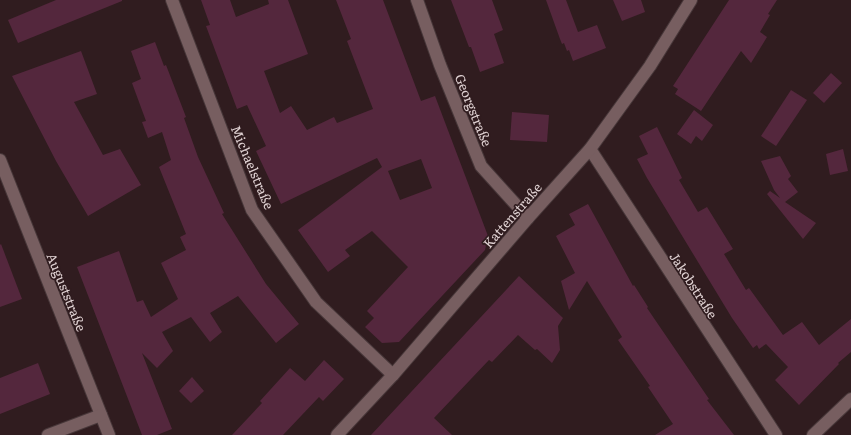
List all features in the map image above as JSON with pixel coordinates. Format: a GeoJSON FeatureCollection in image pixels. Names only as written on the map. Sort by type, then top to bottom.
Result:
{"type":"FeatureCollection","features":[{"type":"Feature","properties":{"kind":"street","name":"Michaelstraße"},"geometry":{"type":"LineString","coordinates":[[172,0],[252,210],[316,302],[393,375]]}},
{"type":"Feature","properties":{"kind":"street","name":"Georgstraße"},"geometry":{"type":"LineString","coordinates":[[417,0],[440,65],[481,166],[528,218]]}},
{"type":"Feature","properties":{"kind":"street","name":"Kattenstraße"},"geometry":{"type":"LineString","coordinates":[[337,435],[393,375],[528,218],[590,149],[650,66],[687,2]]}},
{"type":"Feature","properties":{"kind":"street","name":"Jakobstraße"},"geometry":{"type":"LineString","coordinates":[[590,149],[776,435]]}},
{"type":"Feature","properties":{"kind":"street","name":"Auguststraße"},"geometry":{"type":"LineString","coordinates":[[0,160],[109,435]]}},
{"type":"Feature","properties":{"kind":"street"},"geometry":{"type":"LineString","coordinates":[[813,435],[851,399]]}},
{"type":"Feature","properties":{"kind":"street"},"geometry":{"type":"LineString","coordinates":[[48,435],[101,415]]}},
{"type":"Feature","properties":{"kind":"building"},"geometry":{"type":"Polygon","coordinates":[[[56,0],[122,1],[18,43],[8,20],[56,0]]]}},
{"type":"Feature","properties":{"kind":"building"},"geometry":{"type":"Polygon","coordinates":[[[201,0],[230,0],[236,17],[269,4],[268,0],[288,0],[308,54],[264,71],[280,113],[291,106],[307,130],[334,117],[337,123],[373,109],[347,41],[351,39],[336,0],[383,0],[421,101],[435,96],[488,236],[485,250],[399,342],[382,343],[365,327],[374,318],[367,311],[408,267],[372,231],[345,250],[350,256],[328,272],[298,230],[382,167],[377,158],[281,204],[256,151],[266,146],[247,105],[237,109],[206,26],[210,25],[201,0]],[[421,159],[388,171],[400,200],[432,188],[421,159]]]}},
{"type":"Feature","properties":{"kind":"building"},"geometry":{"type":"Polygon","coordinates":[[[451,0],[492,0],[503,30],[494,34],[504,63],[480,72],[451,0]]]}},
{"type":"Feature","properties":{"kind":"building"},"geometry":{"type":"Polygon","coordinates":[[[546,0],[566,0],[578,32],[597,25],[606,48],[573,61],[569,50],[567,51],[564,43],[562,44],[546,0]]]}},
{"type":"Feature","properties":{"kind":"building"},"geometry":{"type":"Polygon","coordinates":[[[613,0],[641,0],[645,12],[622,21],[613,0]]]}},
{"type":"Feature","properties":{"kind":"building"},"geometry":{"type":"Polygon","coordinates":[[[729,0],[777,0],[768,14],[770,15],[760,32],[767,37],[751,63],[741,51],[701,111],[675,94],[678,89],[673,86],[729,0]]]}},
{"type":"Feature","properties":{"kind":"building"},"geometry":{"type":"Polygon","coordinates":[[[155,42],[164,66],[166,65],[186,117],[184,118],[198,157],[224,213],[222,214],[266,284],[299,324],[276,343],[238,296],[210,313],[222,332],[210,342],[191,317],[162,332],[173,351],[157,368],[142,353],[172,429],[157,435],[142,435],[77,267],[119,251],[137,302],[143,300],[151,317],[178,299],[161,263],[186,250],[180,237],[186,234],[159,167],[171,160],[162,132],[148,138],[142,122],[146,121],[132,83],[141,79],[131,51],[155,42]]]}},
{"type":"Feature","properties":{"kind":"building"},"geometry":{"type":"Polygon","coordinates":[[[81,51],[97,94],[74,102],[103,155],[120,149],[141,185],[88,216],[56,161],[12,76],[81,51]]]}},
{"type":"Feature","properties":{"kind":"building"},"geometry":{"type":"Polygon","coordinates":[[[831,73],[842,83],[824,103],[813,93],[831,73]]]}},
{"type":"Feature","properties":{"kind":"building"},"geometry":{"type":"Polygon","coordinates":[[[791,90],[807,100],[776,146],[761,136],[791,90]]]}},
{"type":"Feature","properties":{"kind":"building"},"geometry":{"type":"Polygon","coordinates":[[[694,110],[713,125],[702,141],[696,136],[691,144],[677,134],[694,110]]]}},
{"type":"Feature","properties":{"kind":"building"},"geometry":{"type":"Polygon","coordinates":[[[512,112],[549,115],[547,142],[510,140],[512,112]]]}},
{"type":"Feature","properties":{"kind":"building"},"geometry":{"type":"Polygon","coordinates":[[[657,127],[682,178],[679,180],[698,212],[707,207],[733,249],[724,254],[746,290],[749,288],[783,335],[802,322],[819,345],[851,319],[851,352],[838,363],[839,364],[799,405],[775,380],[788,367],[766,344],[759,349],[757,345],[753,348],[732,318],[637,159],[648,154],[639,136],[657,127]]]}},
{"type":"Feature","properties":{"kind":"building"},"geometry":{"type":"Polygon","coordinates":[[[843,149],[848,171],[830,175],[826,154],[843,149]]]}},
{"type":"Feature","properties":{"kind":"building"},"geometry":{"type":"Polygon","coordinates":[[[780,156],[791,176],[788,179],[798,192],[785,202],[816,223],[803,239],[767,194],[770,191],[780,198],[774,190],[761,161],[780,156]]]}},
{"type":"Feature","properties":{"kind":"building"},"geometry":{"type":"Polygon","coordinates":[[[588,204],[633,286],[634,285],[648,307],[647,308],[709,399],[707,400],[734,435],[655,435],[673,424],[648,387],[650,386],[618,340],[622,337],[587,281],[569,310],[561,281],[575,273],[556,236],[575,225],[569,214],[588,204]]]}},
{"type":"Feature","properties":{"kind":"building"},"geometry":{"type":"Polygon","coordinates":[[[1,244],[22,299],[0,307],[0,245],[1,244]]]}},
{"type":"Feature","properties":{"kind":"building"},"geometry":{"type":"Polygon","coordinates":[[[519,276],[563,318],[558,326],[560,350],[552,363],[537,349],[535,350],[518,335],[492,362],[489,360],[434,418],[452,435],[371,435],[519,276]]]}},
{"type":"Feature","properties":{"kind":"building"},"geometry":{"type":"Polygon","coordinates":[[[324,360],[344,379],[323,401],[319,397],[283,435],[232,435],[262,403],[260,401],[290,368],[305,381],[324,360]]]}},
{"type":"Feature","properties":{"kind":"building"},"geometry":{"type":"Polygon","coordinates":[[[38,363],[50,394],[0,414],[0,378],[38,363]]]}},
{"type":"Feature","properties":{"kind":"building"},"geometry":{"type":"Polygon","coordinates":[[[192,377],[204,391],[191,403],[179,391],[192,377]]]}}]}
